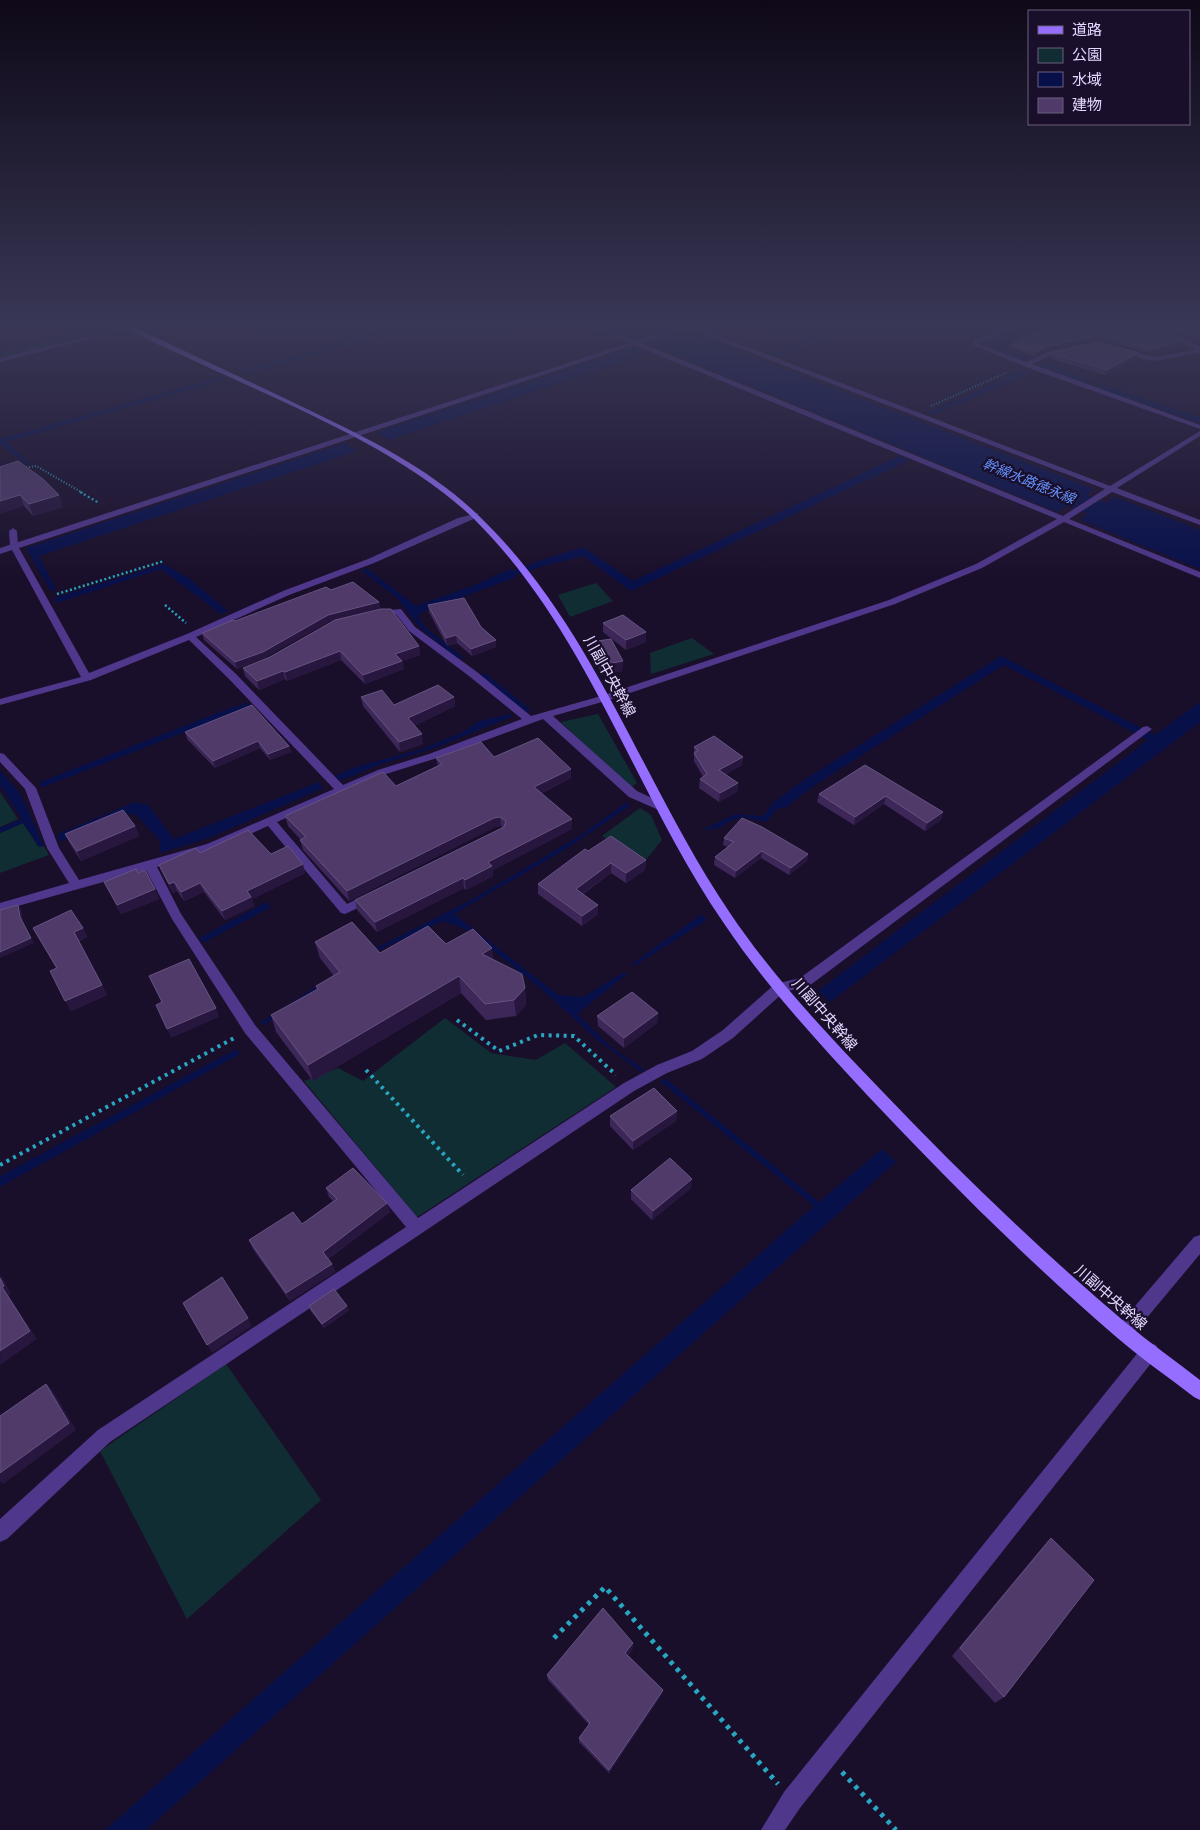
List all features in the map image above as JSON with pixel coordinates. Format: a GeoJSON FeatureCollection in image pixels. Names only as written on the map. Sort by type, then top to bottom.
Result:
{"type":"FeatureCollection","features":[{"type":"Feature","properties":{"kind":"street","name":"川副中央幹線"},"geometry":{"type":"LineString","coordinates":[[304,409],[356,434],[420,473],[475,515],[523,569],[560,619],[605,698],[661,807],[727,918],[780,988],[854,1071],[963,1185],[1124,1332],[1200,1392]]}},
{"type":"Feature","properties":{"kind":"street"},"geometry":{"type":"LineString","coordinates":[[0,551],[431,409]]}},
{"type":"Feature","properties":{"kind":"street"},"geometry":{"type":"LineString","coordinates":[[796,409],[1200,576]]}},
{"type":"Feature","properties":{"kind":"street"},"geometry":{"type":"LineString","coordinates":[[905,409],[1200,523]]}},
{"type":"Feature","properties":{"kind":"street"},"geometry":{"type":"LineString","coordinates":[[1150,409],[1200,427]]}},
{"type":"Feature","properties":{"kind":"street"},"geometry":{"type":"LineString","coordinates":[[0,907],[211,846],[382,772],[433,756],[529,720],[605,698],[892,602],[979,566],[1063,519],[1200,433]]}},
{"type":"Feature","properties":{"kind":"street"},"geometry":{"type":"LineString","coordinates":[[0,702],[87,678],[286,593],[370,561],[475,515]]}},
{"type":"Feature","properties":{"kind":"street"},"geometry":{"type":"LineString","coordinates":[[13,531],[14,546],[87,678]]}},
{"type":"Feature","properties":{"kind":"street"},"geometry":{"type":"LineString","coordinates":[[362,617],[382,612],[398,611],[412,629],[473,674],[529,720]]}},
{"type":"Feature","properties":{"kind":"street"},"geometry":{"type":"LineString","coordinates":[[193,634],[236,674],[340,789]]}},
{"type":"Feature","properties":{"kind":"street"},"geometry":{"type":"LineString","coordinates":[[546,716],[633,794],[661,807]]}},
{"type":"Feature","properties":{"kind":"street"},"geometry":{"type":"LineString","coordinates":[[0,1532],[104,1436],[629,1087],[662,1069],[697,1055],[728,1034],[780,988],[804,982],[1142,733]]}},
{"type":"Feature","properties":{"kind":"street"},"geometry":{"type":"LineString","coordinates":[[0,756],[30,788],[53,848],[76,885]]}},
{"type":"Feature","properties":{"kind":"street"},"geometry":{"type":"LineString","coordinates":[[270,821],[345,910],[380,893]]}},
{"type":"Feature","properties":{"kind":"street"},"geometry":{"type":"LineString","coordinates":[[150,865],[176,916],[250,1030],[416,1227]]}},
{"type":"Feature","properties":{"kind":"street"},"geometry":{"type":"LineString","coordinates":[[1124,1332],[1200,1242]]}},
{"type":"Feature","properties":{"kind":"street"},"geometry":{"type":"LineString","coordinates":[[772,1830],[792,1800],[827,1755],[1150,1351]]}},
{"type":"Feature","properties":{"kind":"path"},"geometry":{"type":"LineString","coordinates":[[914,413],[922,409]]}},
{"type":"Feature","properties":{"kind":"path"},"geometry":{"type":"LineString","coordinates":[[16,470],[36,466],[114,513]]}},
{"type":"Feature","properties":{"kind":"path"},"geometry":{"type":"LineString","coordinates":[[42,598],[164,560]]}},
{"type":"Feature","properties":{"kind":"path"},"geometry":{"type":"LineString","coordinates":[[165,605],[193,634]]}},
{"type":"Feature","properties":{"kind":"path"},"geometry":{"type":"LineString","coordinates":[[457,1020],[499,1051],[538,1035],[574,1036],[629,1087]]}},
{"type":"Feature","properties":{"kind":"path"},"geometry":{"type":"LineString","coordinates":[[0,1165],[250,1030]]}},
{"type":"Feature","properties":{"kind":"path"},"geometry":{"type":"LineString","coordinates":[[366,1070],[476,1188]]}},
{"type":"Feature","properties":{"kind":"path"},"geometry":{"type":"LineString","coordinates":[[554,1638],[605,1587],[792,1800]]}},
{"type":"Feature","properties":{"kind":"path"},"geometry":{"type":"LineString","coordinates":[[827,1755],[896,1830]]}},
{"type":"Feature","properties":{"kind":"green space"},"geometry":{"type":"Polygon","coordinates":[[[596,583],[613,601],[570,617],[558,595],[596,583]]]}},
{"type":"Feature","properties":{"kind":"green space"},"geometry":{"type":"Polygon","coordinates":[[[692,638],[714,654],[651,674],[650,653],[692,638]]]}},
{"type":"Feature","properties":{"kind":"green space"},"geometry":{"type":"Polygon","coordinates":[[[598,714],[637,783],[630,788],[561,722],[598,714]]]}},
{"type":"Feature","properties":{"kind":"green space"},"geometry":{"type":"Polygon","coordinates":[[[0,792],[18,819],[0,827],[0,792]]]}},
{"type":"Feature","properties":{"kind":"green space"},"geometry":{"type":"Polygon","coordinates":[[[640,808],[651,815],[662,840],[645,861],[602,836],[640,808]]]}},
{"type":"Feature","properties":{"kind":"green space"},"geometry":{"type":"Polygon","coordinates":[[[23,823],[38,846],[44,846],[49,855],[0,873],[0,833],[23,823]]]}},
{"type":"Feature","properties":{"kind":"green space"},"geometry":{"type":"Polygon","coordinates":[[[445,1018],[491,1053],[536,1060],[565,1043],[616,1087],[417,1217],[304,1081],[338,1068],[363,1081],[445,1018]]]}},
{"type":"Feature","properties":{"kind":"green space"},"geometry":{"type":"Polygon","coordinates":[[[226,1364],[321,1500],[187,1619],[100,1451],[226,1364]]]}},
{"type":"Feature","properties":{"kind":"water"},"geometry":{"type":"Polygon","coordinates":[[[105,409],[121,409],[6,442],[31,464],[27,465],[0,444],[0,439],[105,409]]]}},
{"type":"Feature","properties":{"kind":"water"},"geometry":{"type":"Polygon","coordinates":[[[445,409],[481,409],[389,440],[376,432],[445,409]]]}},
{"type":"Feature","properties":{"kind":"water","name":"幹線水路徳永線"},"geometry":{"type":"Polygon","coordinates":[[[808,409],[888,409],[1094,489],[1086,495],[1106,503],[1115,497],[1200,530],[1200,569],[1080,520],[1088,514],[1067,506],[1057,512],[808,409]]]}},
{"type":"Feature","properties":{"kind":"water"},"geometry":{"type":"Polygon","coordinates":[[[935,409],[947,409],[934,415],[927,413],[935,409]]]}},
{"type":"Feature","properties":{"kind":"water"},"geometry":{"type":"Polygon","coordinates":[[[1160,409],[1175,409],[1194,416],[1200,416],[1200,423],[1160,409]]]}},
{"type":"Feature","properties":{"kind":"water"},"geometry":{"type":"Polygon","coordinates":[[[345,443],[357,451],[39,556],[56,590],[51,591],[26,548],[345,443]]]}},
{"type":"Feature","properties":{"kind":"water"},"geometry":{"type":"Polygon","coordinates":[[[899,456],[910,460],[631,591],[583,556],[537,568],[532,563],[583,547],[633,581],[899,456]]]}},
{"type":"Feature","properties":{"kind":"water"},"geometry":{"type":"Polygon","coordinates":[[[164,564],[190,579],[228,611],[221,614],[161,569],[57,603],[54,598],[164,564]]]}},
{"type":"Feature","properties":{"kind":"water"},"geometry":{"type":"Polygon","coordinates":[[[366,568],[416,606],[477,584],[510,569],[516,577],[420,613],[418,618],[426,628],[464,658],[458,659],[420,628],[397,598],[361,570],[366,568]]]}},
{"type":"Feature","properties":{"kind":"water"},"geometry":{"type":"Polygon","coordinates":[[[1001,656],[1155,735],[1200,702],[1200,722],[830,1002],[818,991],[1148,740],[1004,665],[815,785],[785,808],[778,808],[766,822],[743,817],[728,822],[720,828],[702,830],[736,814],[763,816],[774,802],[804,780],[1001,656]]]}},
{"type":"Feature","properties":{"kind":"water"},"geometry":{"type":"Polygon","coordinates":[[[485,673],[531,710],[526,712],[480,675],[485,673]]]}},
{"type":"Feature","properties":{"kind":"water"},"geometry":{"type":"Polygon","coordinates":[[[511,714],[513,716],[435,748],[381,764],[340,781],[335,776],[355,767],[419,750],[463,732],[479,721],[511,714]]]}},
{"type":"Feature","properties":{"kind":"water"},"geometry":{"type":"Polygon","coordinates":[[[0,770],[20,793],[44,846],[39,847],[23,823],[0,833],[0,828],[22,819],[0,785],[0,770]]]}},
{"type":"Feature","properties":{"kind":"water"},"geometry":{"type":"Polygon","coordinates":[[[319,782],[323,788],[209,838],[160,853],[160,841],[136,815],[125,813],[59,842],[58,834],[135,802],[148,805],[174,839],[319,782]]]}},
{"type":"Feature","properties":{"kind":"water"},"geometry":{"type":"Polygon","coordinates":[[[627,802],[630,806],[566,849],[454,914],[558,995],[583,997],[624,972],[627,974],[577,1014],[611,1047],[645,1070],[641,1072],[600,1042],[539,987],[467,930],[443,921],[377,951],[264,1025],[260,1023],[374,949],[473,899],[581,835],[627,802]]]}},
{"type":"Feature","properties":{"kind":"water"},"geometry":{"type":"Polygon","coordinates":[[[267,902],[271,907],[203,943],[199,938],[267,902]]]}},
{"type":"Feature","properties":{"kind":"water"},"geometry":{"type":"Polygon","coordinates":[[[702,914],[707,920],[634,966],[632,964],[702,914]]]}},
{"type":"Feature","properties":{"kind":"water"},"geometry":{"type":"Polygon","coordinates":[[[236,1049],[240,1054],[0,1187],[0,1176],[236,1049]]]}},
{"type":"Feature","properties":{"kind":"water"},"geometry":{"type":"Polygon","coordinates":[[[666,1079],[819,1202],[882,1149],[896,1162],[146,1830],[105,1830],[814,1206],[660,1081],[666,1079]]]}},
{"type":"Feature","properties":{"kind":"building"},"geometry":{"type":"Polygon","coordinates":[[[18,461],[43,479],[59,495],[29,504],[20,495],[0,501],[0,467],[18,461]]]}},
{"type":"Feature","properties":{"kind":"building"},"geometry":{"type":"Polygon","coordinates":[[[353,582],[379,602],[328,615],[263,652],[235,662],[202,633],[326,587],[331,590],[353,582]]]}},
{"type":"Feature","properties":{"kind":"building"},"geometry":{"type":"Polygon","coordinates":[[[464,598],[481,627],[496,640],[471,649],[456,635],[446,638],[428,605],[464,598]]]}},
{"type":"Feature","properties":{"kind":"building"},"geometry":{"type":"Polygon","coordinates":[[[381,609],[391,609],[419,646],[395,654],[402,661],[363,675],[340,651],[257,681],[243,668],[270,657],[335,620],[381,609]]]}},
{"type":"Feature","properties":{"kind":"building"},"geometry":{"type":"Polygon","coordinates":[[[623,615],[646,632],[626,640],[603,623],[623,615]]]}},
{"type":"Feature","properties":{"kind":"building"},"geometry":{"type":"Polygon","coordinates":[[[611,639],[623,661],[602,665],[591,642],[611,639]]]}},
{"type":"Feature","properties":{"kind":"building"},"geometry":{"type":"Polygon","coordinates":[[[438,685],[454,697],[408,718],[422,734],[399,742],[361,697],[382,690],[394,705],[438,685]]]}},
{"type":"Feature","properties":{"kind":"building"},"geometry":{"type":"Polygon","coordinates":[[[252,705],[289,746],[268,754],[258,741],[213,761],[185,732],[252,705]]]}},
{"type":"Feature","properties":{"kind":"building"},"geometry":{"type":"Polygon","coordinates":[[[714,736],[743,757],[719,770],[738,783],[720,793],[700,779],[707,774],[694,753],[698,750],[694,747],[714,736]]]}},
{"type":"Feature","properties":{"kind":"building"},"geometry":{"type":"Polygon","coordinates":[[[538,738],[571,769],[534,787],[572,819],[488,862],[492,866],[465,880],[463,878],[375,922],[355,900],[504,827],[506,821],[500,817],[494,818],[347,891],[300,840],[306,837],[285,816],[383,772],[396,786],[442,764],[436,758],[481,742],[494,757],[538,738]]]}},
{"type":"Feature","properties":{"kind":"building"},"geometry":{"type":"Polygon","coordinates":[[[865,765],[943,812],[927,823],[886,796],[855,817],[819,794],[865,765]]]}},
{"type":"Feature","properties":{"kind":"building"},"geometry":{"type":"Polygon","coordinates":[[[123,810],[135,826],[77,851],[65,834],[123,810]]]}},
{"type":"Feature","properties":{"kind":"building"},"geometry":{"type":"Polygon","coordinates":[[[742,818],[762,827],[808,854],[791,868],[762,851],[736,871],[715,857],[734,842],[724,838],[742,818]]]}},
{"type":"Feature","properties":{"kind":"building"},"geometry":{"type":"Polygon","coordinates":[[[248,830],[271,854],[288,846],[303,864],[247,891],[251,897],[222,911],[200,883],[181,892],[174,882],[169,884],[159,865],[196,848],[200,853],[248,830]]]}},
{"type":"Feature","properties":{"kind":"building"},"geometry":{"type":"Polygon","coordinates":[[[611,836],[646,860],[626,873],[611,863],[576,889],[598,905],[582,916],[538,884],[585,849],[588,851],[611,836]]]}},
{"type":"Feature","properties":{"kind":"building"},"geometry":{"type":"Polygon","coordinates":[[[136,869],[138,873],[145,870],[155,889],[117,905],[104,882],[136,869]]]}},
{"type":"Feature","properties":{"kind":"building"},"geometry":{"type":"Polygon","coordinates":[[[18,905],[20,917],[31,938],[0,952],[0,910],[18,905]]]}},
{"type":"Feature","properties":{"kind":"building"},"geometry":{"type":"Polygon","coordinates":[[[71,910],[83,928],[74,932],[102,985],[65,1001],[50,971],[57,968],[33,928],[71,910]]]}},
{"type":"Feature","properties":{"kind":"building"},"geometry":{"type":"Polygon","coordinates":[[[352,922],[380,953],[428,926],[446,944],[473,929],[492,948],[482,954],[522,974],[525,988],[514,1000],[485,1004],[459,976],[308,1065],[271,1015],[318,989],[316,986],[340,972],[315,942],[352,922]]]}},
{"type":"Feature","properties":{"kind":"building"},"geometry":{"type":"Polygon","coordinates":[[[189,959],[216,1008],[167,1029],[156,1005],[162,1002],[149,976],[189,959]]]}},
{"type":"Feature","properties":{"kind":"building"},"geometry":{"type":"Polygon","coordinates":[[[632,992],[658,1013],[624,1038],[597,1016],[632,992]]]}},
{"type":"Feature","properties":{"kind":"building"},"geometry":{"type":"Polygon","coordinates":[[[654,1088],[677,1111],[633,1141],[610,1116],[654,1088]]]}},
{"type":"Feature","properties":{"kind":"building"},"geometry":{"type":"Polygon","coordinates":[[[670,1158],[692,1179],[653,1211],[631,1190],[670,1158]]]}},
{"type":"Feature","properties":{"kind":"building"},"geometry":{"type":"Polygon","coordinates":[[[353,1168],[387,1203],[323,1252],[332,1264],[286,1293],[249,1240],[293,1212],[302,1224],[337,1199],[326,1188],[353,1168]]]}},
{"type":"Feature","properties":{"kind":"building"},"geometry":{"type":"Polygon","coordinates":[[[222,1277],[248,1318],[207,1345],[183,1303],[222,1277]]]}},
{"type":"Feature","properties":{"kind":"building"},"geometry":{"type":"Polygon","coordinates":[[[0,1278],[4,1286],[2,1287],[30,1331],[0,1351],[0,1278]]]}},
{"type":"Feature","properties":{"kind":"building"},"geometry":{"type":"Polygon","coordinates":[[[334,1289],[347,1306],[322,1324],[309,1306],[334,1289]]]}},
{"type":"Feature","properties":{"kind":"building"},"geometry":{"type":"Polygon","coordinates":[[[46,1384],[69,1423],[0,1473],[0,1416],[46,1384]]]}},
{"type":"Feature","properties":{"kind":"building"},"geometry":{"type":"Polygon","coordinates":[[[1051,1538],[1094,1580],[1004,1697],[960,1648],[1051,1538]]]}},
{"type":"Feature","properties":{"kind":"building"},"geometry":{"type":"Polygon","coordinates":[[[603,1608],[633,1643],[625,1653],[663,1690],[609,1770],[579,1738],[590,1723],[547,1675],[603,1608]]]}},
{"type":"Feature","properties":{"kind":"waterway"},"geometry":{"type":"LineString","coordinates":[[513,573],[535,566]]}},
{"type":"Feature","properties":{"kind":"waterway"},"geometry":{"type":"LineString","coordinates":[[230,712],[247,705]]}},
{"type":"Feature","properties":{"kind":"waterway"},"geometry":{"type":"LineString","coordinates":[[43,784],[233,710]]}}]}
